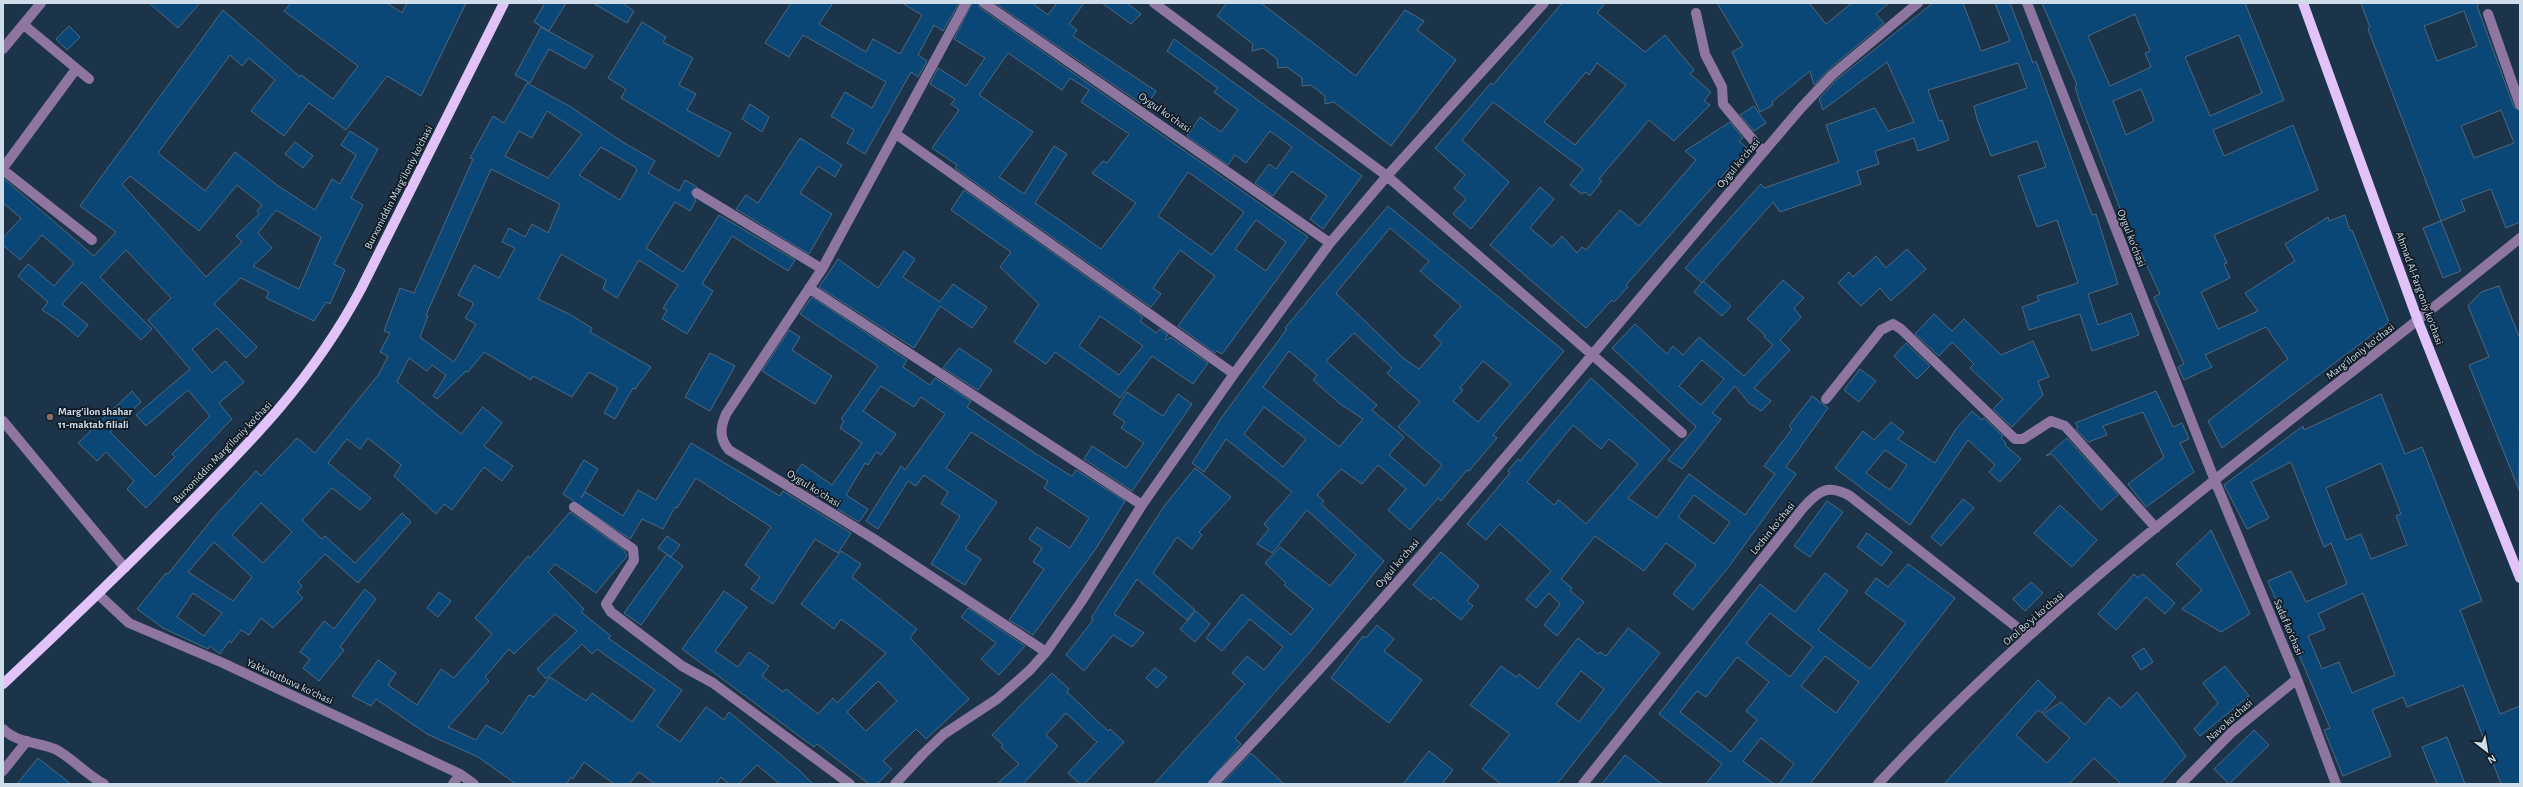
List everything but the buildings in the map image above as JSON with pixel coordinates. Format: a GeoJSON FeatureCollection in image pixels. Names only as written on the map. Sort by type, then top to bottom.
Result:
{"type":"FeatureCollection","features":[{"type":"Feature","properties":{"kind":"main road","name":"Burxoniddin Marg’iloniy ko’chasi"},"geometry":{"type":"LineString","coordinates":[[3,684],[99,595],[260,433],[289,398],[340,328],[504,3]]}},
{"type":"Feature","properties":{"kind":"main road","name":"Ahmad Al-Fargʻoniy koʻchasi"},"geometry":{"type":"LineString","coordinates":[[2303,3],[2418,321],[2518,564],[2520,578]]}},
{"type":"Feature","properties":{"kind":"street"},"geometry":{"type":"LineString","coordinates":[[3,49],[41,3]]}},
{"type":"Feature","properties":{"kind":"street","name":"Oygul koʻchasi"},"geometry":{"type":"LineString","coordinates":[[966,3],[822,269],[726,414],[720,434],[723,443],[729,450],[874,539],[1046,652]]}},
{"type":"Feature","properties":{"kind":"street","name":"Oygul koʻchasi"},"geometry":{"type":"LineString","coordinates":[[984,3],[1330,243]]}},
{"type":"Feature","properties":{"kind":"street"},"geometry":{"type":"LineString","coordinates":[[1155,3],[1387,176],[1682,433]]}},
{"type":"Feature","properties":{"kind":"street"},"geometry":{"type":"LineString","coordinates":[[895,784],[944,734],[997,699],[1030,670],[1046,652],[1081,602],[1142,505],[1234,374],[1330,243],[1387,176],[1544,3]]}},
{"type":"Feature","properties":{"kind":"street","name":"Oygul koʻchasi"},"geometry":{"type":"LineString","coordinates":[[1213,784],[1297,696],[1594,355],[1763,152],[1832,75],[1918,3]]}},
{"type":"Feature","properties":{"kind":"street","name":"Oygul koʻchasi"},"geometry":{"type":"LineString","coordinates":[[2027,3],[2215,482]]}},
{"type":"Feature","properties":{"kind":"street"},"geometry":{"type":"LineString","coordinates":[[1696,13],[1705,54],[1722,87],[1723,104],[1763,152]]}},
{"type":"Feature","properties":{"kind":"street"},"geometry":{"type":"LineString","coordinates":[[2488,14],[2520,105]]}},
{"type":"Feature","properties":{"kind":"street"},"geometry":{"type":"LineString","coordinates":[[24,25],[89,79]]}},
{"type":"Feature","properties":{"kind":"street"},"geometry":{"type":"LineString","coordinates":[[76,69],[3,169],[92,240]]}},
{"type":"Feature","properties":{"kind":"street"},"geometry":{"type":"LineString","coordinates":[[896,134],[1234,374]]}},
{"type":"Feature","properties":{"kind":"street"},"geometry":{"type":"LineString","coordinates":[[697,193],[822,269]]}},
{"type":"Feature","properties":{"kind":"street","name":"Margʻiloniy koʻchasi"},"geometry":{"type":"LineString","coordinates":[[2215,482],[2520,238]]}},
{"type":"Feature","properties":{"kind":"street"},"geometry":{"type":"LineString","coordinates":[[809,288],[1142,505]]}},
{"type":"Feature","properties":{"kind":"street"},"geometry":{"type":"LineString","coordinates":[[1826,399],[1881,330],[1888,325],[1893,324],[1901,329],[2015,439],[2023,439],[2051,421],[2065,426],[2156,528]]}},
{"type":"Feature","properties":{"kind":"street"},"geometry":{"type":"LineString","coordinates":[[3,421],[125,568]]}},
{"type":"Feature","properties":{"kind":"street","name":"Orol Boʻyi koʻchasi"},"geometry":{"type":"LineString","coordinates":[[1878,784],[2028,636],[2156,528],[2215,482]]}},
{"type":"Feature","properties":{"kind":"street","name":"Sadaf koʻchasi"},"geometry":{"type":"LineString","coordinates":[[2215,482],[2297,679],[2336,784]]}},
{"type":"Feature","properties":{"kind":"street","name":"Lochin koʻchasi"},"geometry":{"type":"LineString","coordinates":[[1583,784],[1803,508],[1819,493],[1829,489],[1840,491],[1850,496],[2028,636]]}},
{"type":"Feature","properties":{"kind":"street"},"geometry":{"type":"LineString","coordinates":[[574,507],[633,550],[634,560],[606,604],[610,612],[682,666],[713,683],[850,784]]}},
{"type":"Feature","properties":{"kind":"street","name":"Yakkatutbuva koʻchasi"},"geometry":{"type":"LineString","coordinates":[[99,595],[129,623],[223,663],[460,774],[474,784]]}},
{"type":"Feature","properties":{"kind":"street","name":"Navo koʻchasi"},"geometry":{"type":"LineString","coordinates":[[2182,784],[2232,732],[2297,679]]}},
{"type":"Feature","properties":{"kind":"street"},"geometry":{"type":"LineString","coordinates":[[3,730],[12,737],[56,750],[89,776],[104,784]]}},
{"type":"Feature","properties":{"kind":"street"},"geometry":{"type":"LineString","coordinates":[[3,771],[27,741]]}},
{"type":"Feature","properties":{"kind":"street"},"geometry":{"type":"LineString","coordinates":[[453,784],[460,774]]}},
{"type":"Feature","properties":{"kind":"place","name":"Marg'ilon shahar 11-maktab filiali"},"geometry":{"type":"Point","coordinates":[50,417]}}]}
